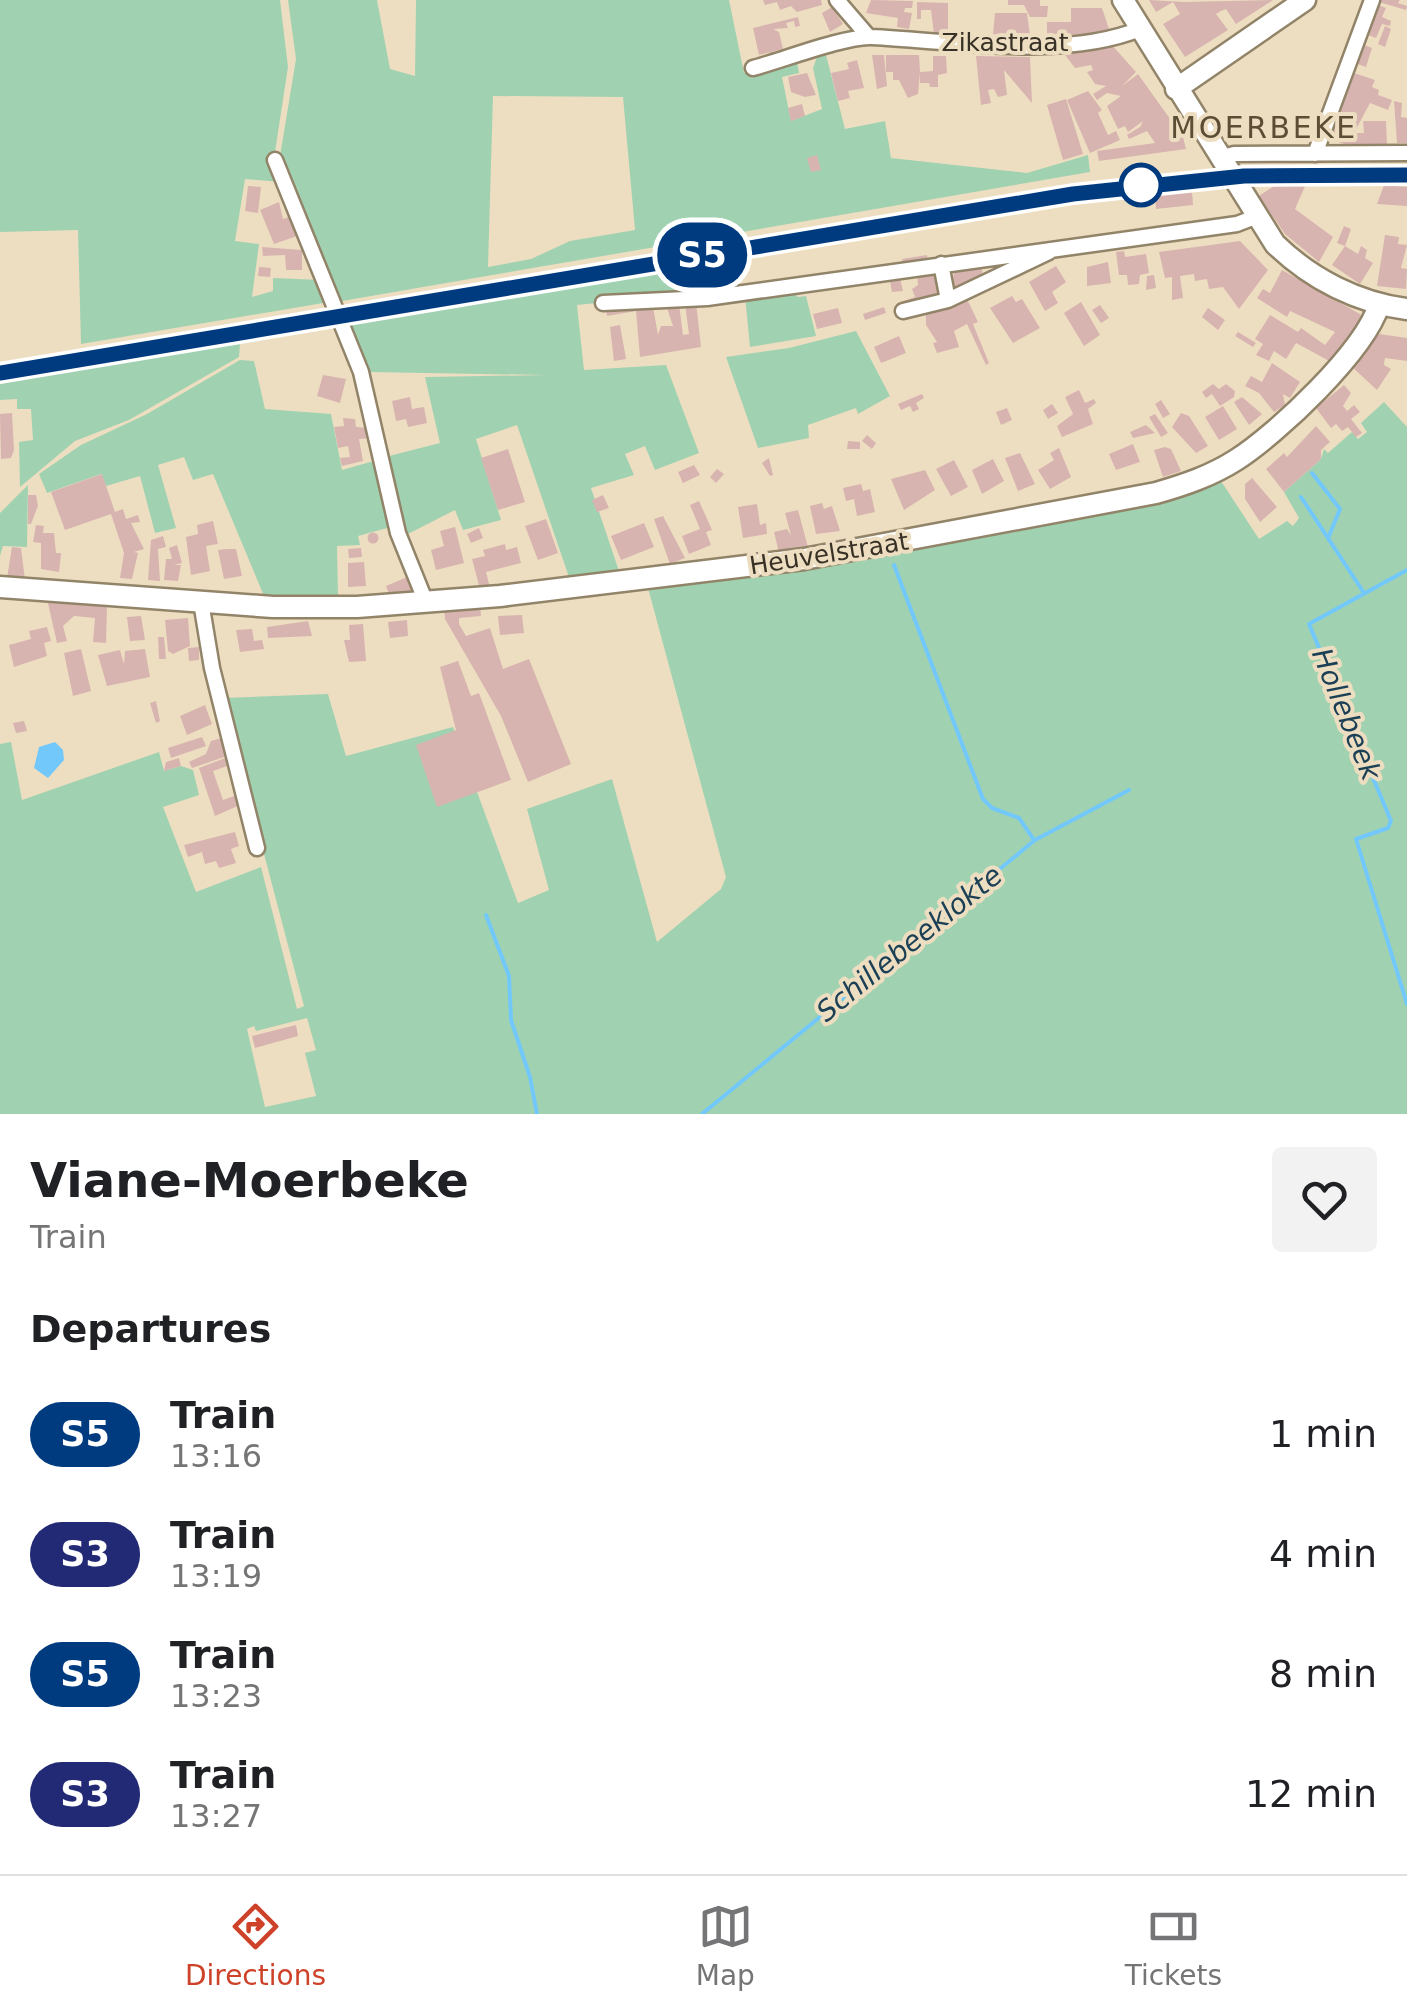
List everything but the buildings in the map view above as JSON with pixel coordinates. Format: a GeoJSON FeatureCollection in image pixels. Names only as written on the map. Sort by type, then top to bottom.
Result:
{"type":"FeatureCollection","features":[{"type":"Feature","properties":{"kind":"street"},"geometry":{"type":"LineString","coordinates":[[838,0],[868,36]]}},
{"type":"Feature","properties":{"kind":"street"},"geometry":{"type":"LineString","coordinates":[[1123,0],[1255,217],[1298,264],[1379,306],[1407,309]]}},
{"type":"Feature","properties":{"kind":"street"},"geometry":{"type":"LineString","coordinates":[[1176,88],[1306,0]]}},
{"type":"Feature","properties":{"kind":"street"},"geometry":{"type":"LineString","coordinates":[[1315,154],[1372,0]]}},
{"type":"Feature","properties":{"kind":"street","name":"Zikastraat"},"geometry":{"type":"LineString","coordinates":[[752,68],[868,36],[900,42],[1045,44],[1115,39],[1140,29]]}},
{"type":"Feature","properties":{"kind":"street"},"geometry":{"type":"LineString","coordinates":[[1219,158],[1234,154],[1407,154]]}},
{"type":"Feature","properties":{"kind":"street"},"geometry":{"type":"LineString","coordinates":[[275,160],[362,372],[398,533],[425,600]]}},
{"type":"Feature","properties":{"kind":"street"},"geometry":{"type":"LineString","coordinates":[[602,303],[707,298],[1236,224],[1255,217]]}},
{"type":"Feature","properties":{"kind":"street"},"geometry":{"type":"LineString","coordinates":[[903,311],[948,300],[1045,257],[1051,249]]}},
{"type":"Feature","properties":{"kind":"street"},"geometry":{"type":"LineString","coordinates":[[941,264],[948,300]]}},
{"type":"Feature","properties":{"kind":"street","name":"Heuvelstraat"},"geometry":{"type":"LineString","coordinates":[[0,587],[200,602],[358,607],[536,593],[804,559],[1186,485],[1239,458],[1262,440],[1344,363],[1379,306]]}},
{"type":"Feature","properties":{"kind":"street"},"geometry":{"type":"LineString","coordinates":[[200,602],[212,668],[257,848]]}},
{"type":"Feature","properties":{"kind":"green space"},"geometry":{"type":"Polygon","coordinates":[[[0,0],[280,0],[288,67],[275,152],[281,182],[245,179],[235,241],[259,244],[252,297],[273,291],[273,278],[321,280],[329,302],[81,344],[78,230],[0,232],[0,0]]]}},
{"type":"Feature","properties":{"kind":"green space"},"geometry":{"type":"Polygon","coordinates":[[[288,0],[377,0],[390,69],[415,76],[416,0],[729,0],[744,73],[797,62],[799,73],[782,77],[791,121],[822,109],[813,68],[817,57],[826,55],[845,129],[885,121],[891,158],[1027,173],[1088,155],[1090,172],[342,301],[280,156],[296,59],[288,0]],[[493,96],[488,267],[531,259],[570,241],[635,230],[623,97],[493,96]]]}},
{"type":"Feature","properties":{"kind":"green space"},"geometry":{"type":"Polygon","coordinates":[[[720,263],[724,290],[577,305],[584,370],[666,365],[699,453],[655,470],[645,446],[625,454],[634,475],[591,488],[620,574],[570,580],[517,425],[476,439],[501,520],[463,530],[455,510],[402,537],[389,456],[440,443],[425,377],[547,375],[368,372],[348,321],[720,263]]]}},
{"type":"Feature","properties":{"kind":"green space"},"geometry":{"type":"Polygon","coordinates":[[[795,289],[797,297],[806,296],[816,336],[750,347],[745,296],[795,289]]]}},
{"type":"Feature","properties":{"kind":"green space"},"geometry":{"type":"Polygon","coordinates":[[[338,322],[342,326],[240,344],[239,357],[129,420],[75,441],[20,487],[19,442],[33,440],[31,409],[17,409],[17,399],[0,400],[0,384],[338,322]]]}},
{"type":"Feature","properties":{"kind":"green space"},"geometry":{"type":"Polygon","coordinates":[[[856,331],[890,396],[858,414],[856,408],[808,425],[809,438],[758,448],[726,357],[789,348],[856,331]]]}},
{"type":"Feature","properties":{"kind":"green space"},"geometry":{"type":"Polygon","coordinates":[[[240,360],[254,361],[265,409],[331,414],[342,470],[381,459],[391,527],[358,536],[360,545],[337,546],[338,596],[264,596],[213,474],[193,480],[184,457],[158,465],[176,528],[155,533],[140,476],[106,486],[101,474],[47,493],[39,474],[81,445],[147,414],[240,360]]]}},
{"type":"Feature","properties":{"kind":"green space"},"geometry":{"type":"Polygon","coordinates":[[[1384,402],[1407,427],[1407,1114],[0,1114],[0,744],[11,742],[22,800],[159,752],[164,771],[181,766],[193,770],[199,795],[163,807],[196,892],[261,867],[297,1009],[304,1006],[223,698],[328,694],[346,756],[453,727],[518,903],[549,890],[527,809],[612,779],[657,942],[721,889],[726,877],[648,588],[948,541],[1178,496],[1221,481],[1259,539],[1287,521],[1293,526],[1299,518],[1284,492],[1321,459],[1324,449],[1328,453],[1352,432],[1358,439],[1367,432],[1361,423],[1384,402]],[[307,1018],[256,1031],[254,1026],[247,1029],[265,1107],[316,1096],[305,1053],[316,1050],[307,1018]]]}},
{"type":"Feature","properties":{"kind":"green space"},"geometry":{"type":"Polygon","coordinates":[[[28,485],[27,547],[3,546],[0,556],[0,513],[28,485]]]}},
{"type":"Feature","properties":{"kind":"water"},"geometry":{"type":"Polygon","coordinates":[[[55,742],[63,750],[64,760],[48,778],[34,768],[39,747],[55,742]]]}},
{"type":"Feature","properties":{"kind":"waterway"},"geometry":{"type":"LineString","coordinates":[[1312,473],[1340,509],[1329,536]]}},
{"type":"Feature","properties":{"kind":"waterway"},"geometry":{"type":"LineString","coordinates":[[1301,497],[1364,593]]}},
{"type":"Feature","properties":{"kind":"waterway"},"geometry":{"type":"LineString","coordinates":[[894,565],[983,799],[992,808],[1019,818],[1034,840]]}},
{"type":"Feature","properties":{"kind":"waterway","name":"Hollebeek"},"geometry":{"type":"LineString","coordinates":[[1407,570],[1309,624],[1391,821],[1388,828],[1356,839],[1407,1004]]}},
{"type":"Feature","properties":{"kind":"waterway","name":"Schillebeeklokte"},"geometry":{"type":"LineString","coordinates":[[702,1114],[1035,840],[1129,790]]}},
{"type":"Feature","properties":{"kind":"waterway"},"geometry":{"type":"LineString","coordinates":[[486,915],[509,976],[511,1020],[530,1077],[537,1114]]}},
{"type":"Feature","properties":{"kind":"railway"},"geometry":{"type":"LineString","coordinates":[[0,373],[1073,194],[1244,176],[1407,175]]}},
{"type":"Feature","properties":{"kind":"train","name":"S5"},"geometry":{"type":"LineString","coordinates":[[0,373],[1073,194],[1244,176],[1407,175]]}},
{"type":"Feature","properties":{"kind":"district","name":"MOERBEKE"},"geometry":{"type":"Point","coordinates":[1264,128]}}]}
